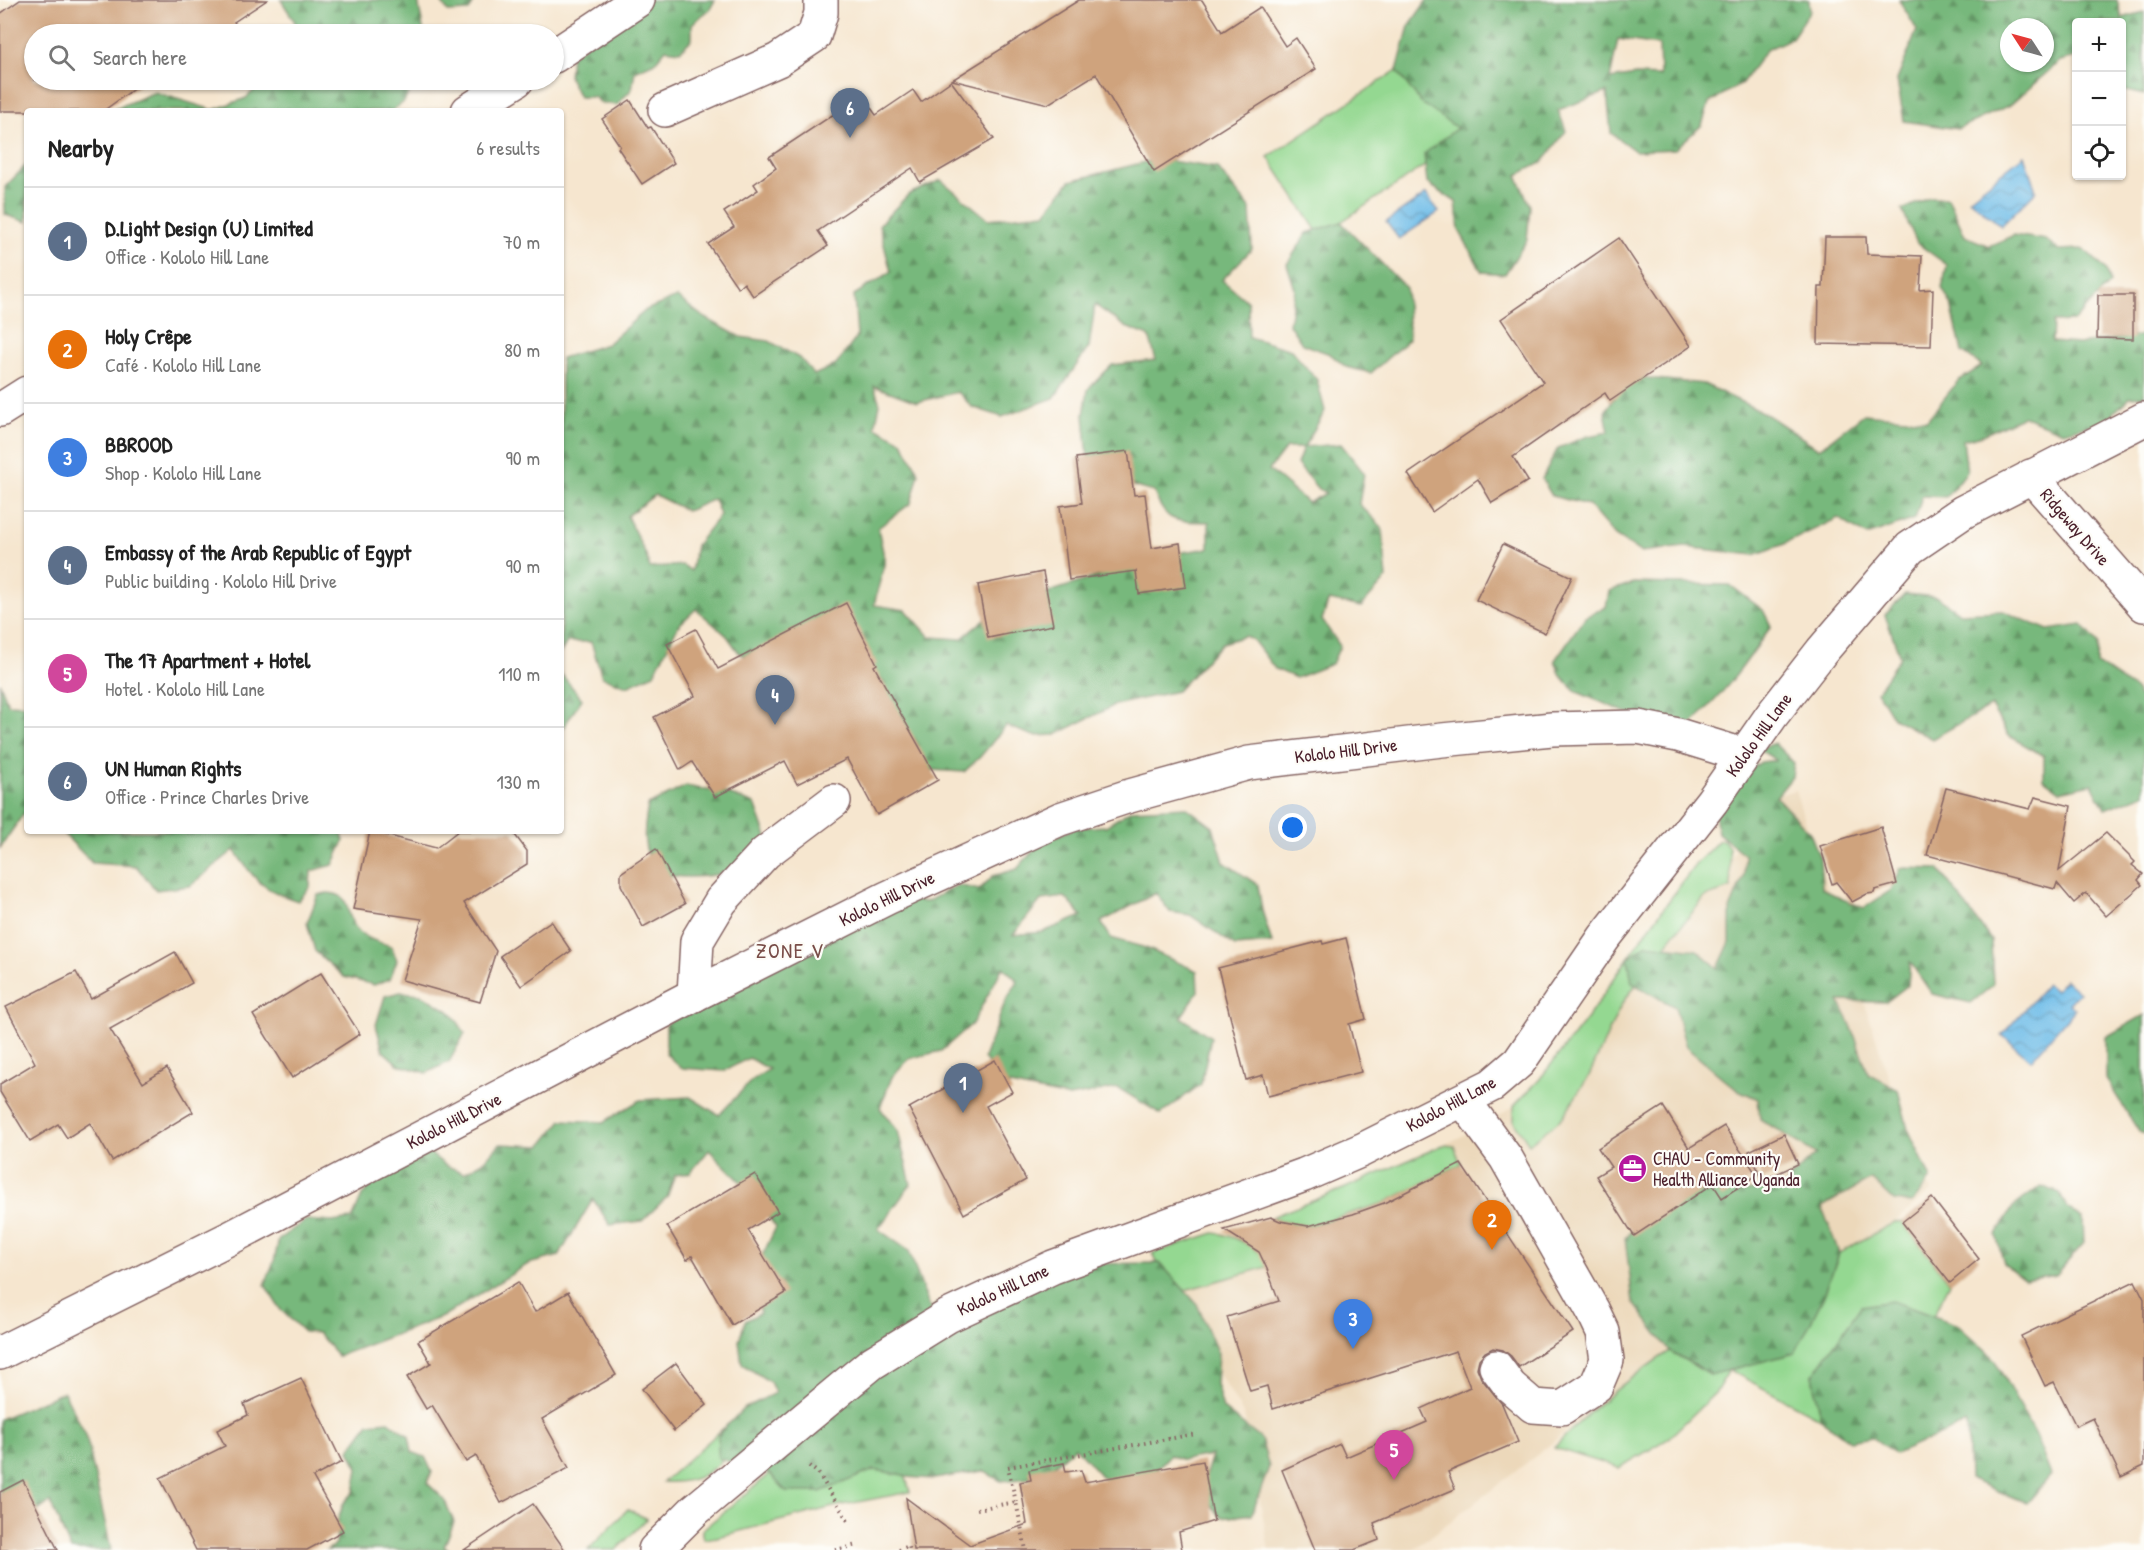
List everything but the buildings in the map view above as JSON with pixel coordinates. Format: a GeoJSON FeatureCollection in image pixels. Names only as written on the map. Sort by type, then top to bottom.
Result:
{"type":"FeatureCollection","features":[{"type":"Feature","properties":{"kind":"street"},"geometry":{"type":"LineString","coordinates":[[564,49],[639,0]]}},
{"type":"Feature","properties":{"kind":"street"},"geometry":{"type":"LineString","coordinates":[[665,110],[777,60],[814,36],[822,13],[821,0]]}},
{"type":"Feature","properties":{"kind":"street"},"geometry":{"type":"LineString","coordinates":[[473,108],[501,90]]}},
{"type":"Feature","properties":{"kind":"street"},"geometry":{"type":"LineString","coordinates":[[0,410],[24,395]]}},
{"type":"Feature","properties":{"kind":"street","name":"Kololo Hill Lane"},"geometry":{"type":"LineString","coordinates":[[656,1550],[695,1510],[872,1364],[948,1316],[1053,1267],[1304,1175],[1362,1150],[1492,1085],[1519,1062],[1604,938],[1712,801],[1743,755],[1822,651],[1910,548],[1963,512],[2144,419]]}},
{"type":"Feature","properties":{"kind":"street","name":"Ridgeway Drive"},"geometry":{"type":"LineString","coordinates":[[2031,476],[2144,605]]}},
{"type":"Feature","properties":{"kind":"street","name":"Kololo Hill Drive"},"geometry":{"type":"LineString","coordinates":[[0,1353],[232,1237],[694,995],[887,898],[1060,819],[1126,797],[1249,763],[1551,729],[1638,727],[1678,735],[1743,755]]}},
{"type":"Feature","properties":{"kind":"street"},"geometry":{"type":"LineString","coordinates":[[694,995],[698,941],[721,902],[765,853],[834,801]]}},
{"type":"Feature","properties":{"kind":"street"},"geometry":{"type":"LineString","coordinates":[[1464,1101],[1506,1158],[1593,1311],[1603,1332],[1607,1360],[1596,1386],[1562,1408],[1533,1406],[1510,1386],[1496,1367]]}},
{"type":"Feature","properties":{"kind":"path"},"geometry":{"type":"LineString","coordinates":[[1026,1550],[1008,1467],[1196,1434]]}},
{"type":"Feature","properties":{"kind":"path"},"geometry":{"type":"LineString","coordinates":[[778,1442],[818,1473],[848,1521]]}},
{"type":"Feature","properties":{"kind":"path"},"geometry":{"type":"LineString","coordinates":[[977,1509],[1016,1502]]}},
{"type":"Feature","properties":{"kind":"path"},"geometry":{"type":"LineString","coordinates":[[835,1550],[857,1545]]}},
{"type":"Feature","properties":{"kind":"path"},"geometry":{"type":"LineString","coordinates":[[899,1550],[909,1546],[910,1550]]}},
{"type":"Feature","properties":{"kind":"shaded area"},"geometry":{"type":"Polygon","coordinates":[[[1795,790],[1909,1139],[1931,1191],[1895,1222],[1650,1363],[1546,1448],[1413,1550],[1269,1550],[1244,1415],[1171,1294],[1153,1253],[1271,1217],[1343,1189],[1452,1141],[1488,1123],[1514,1106],[1514,1122],[1529,1144],[1562,1118],[1589,1076],[1621,1005],[1705,897],[1769,798],[1795,790]]]}},
{"type":"Feature","properties":{"kind":"green space"},"geometry":{"type":"Polygon","coordinates":[[[281,0],[418,0],[422,24],[294,24],[281,0]]]}},
{"type":"Feature","properties":{"kind":"green space"},"geometry":{"type":"Polygon","coordinates":[[[440,0],[475,0],[469,11],[448,12],[440,0]]]}},
{"type":"Feature","properties":{"kind":"green space"},"geometry":{"type":"Polygon","coordinates":[[[647,0],[715,0],[710,9],[692,24],[692,39],[680,51],[666,49],[655,62],[635,71],[632,89],[617,105],[601,103],[594,97],[579,97],[569,77],[571,56],[647,0]]]}},
{"type":"Feature","properties":{"kind":"green space"},"geometry":{"type":"Polygon","coordinates":[[[1427,0],[1809,0],[1810,11],[1792,38],[1766,50],[1742,83],[1709,103],[1702,125],[1675,149],[1635,151],[1611,133],[1607,92],[1558,110],[1566,131],[1543,162],[1517,175],[1530,206],[1527,240],[1505,274],[1482,272],[1459,230],[1456,202],[1427,183],[1424,154],[1457,128],[1421,103],[1397,71],[1409,26],[1427,0]],[[1618,39],[1610,79],[1636,75],[1660,76],[1659,45],[1618,39]]]}},
{"type":"Feature","properties":{"kind":"green space"},"geometry":{"type":"Polygon","coordinates":[[[1899,0],[2117,0],[2122,18],[2072,18],[2072,58],[2060,61],[2054,66],[2054,18],[2000,18],[2000,72],[2048,72],[2010,105],[1958,129],[1904,121],[1897,80],[1917,30],[1899,0]]]}},
{"type":"Feature","properties":{"kind":"green space"},"geometry":{"type":"Polygon","coordinates":[[[2144,12],[2144,95],[2126,91],[2126,18],[2122,18],[2144,12]]]}},
{"type":"Feature","properties":{"kind":"green space"},"geometry":{"type":"Polygon","coordinates":[[[1440,41],[1493,120],[1320,236],[1268,157],[1440,41]]]}},
{"type":"Feature","properties":{"kind":"green space"},"geometry":{"type":"Polygon","coordinates":[[[254,90],[411,90],[404,102],[395,108],[218,108],[246,98],[254,90]]]}},
{"type":"Feature","properties":{"kind":"green space"},"geometry":{"type":"Polygon","coordinates":[[[155,92],[207,108],[116,108],[155,92]]]}},
{"type":"Feature","properties":{"kind":"green space"},"geometry":{"type":"Polygon","coordinates":[[[1157,159],[1217,168],[1250,208],[1252,249],[1222,280],[1248,302],[1249,337],[1291,350],[1317,380],[1325,411],[1304,447],[1341,444],[1364,473],[1359,504],[1382,527],[1387,578],[1361,607],[1329,600],[1322,620],[1340,646],[1332,664],[1296,678],[1275,669],[1253,640],[1245,636],[1222,643],[1177,691],[1115,705],[1055,735],[1034,736],[1006,726],[964,772],[931,770],[911,741],[902,715],[877,712],[780,665],[740,654],[727,636],[696,609],[678,626],[654,674],[627,686],[602,677],[591,642],[567,642],[564,647],[564,357],[607,344],[646,310],[677,297],[702,316],[740,337],[769,341],[801,359],[814,375],[836,365],[857,337],[854,295],[891,272],[879,225],[909,194],[941,180],[988,219],[1045,213],[1070,181],[1157,159]],[[1095,305],[1089,347],[1054,398],[1002,417],[972,407],[958,392],[917,402],[874,386],[880,404],[875,427],[902,441],[919,473],[911,503],[878,528],[885,561],[874,605],[906,610],[930,637],[961,639],[1009,599],[1040,595],[1164,555],[1209,548],[1209,522],[1181,521],[1168,516],[1158,503],[1154,492],[1136,487],[1088,459],[1084,415],[1088,389],[1112,365],[1156,360],[1149,336],[1126,327],[1095,305]],[[1286,448],[1269,470],[1308,503],[1326,493],[1318,489],[1297,464],[1303,448],[1286,448]],[[655,495],[627,516],[650,568],[683,565],[691,571],[696,545],[720,515],[714,499],[687,511],[655,495]]]}},
{"type":"Feature","properties":{"kind":"green space"},"geometry":{"type":"Polygon","coordinates":[[[24,167],[24,221],[5,215],[5,187],[24,167]]]}},
{"type":"Feature","properties":{"kind":"green space"},"geometry":{"type":"Polygon","coordinates":[[[1929,198],[1948,198],[1965,236],[1989,246],[2014,235],[2046,240],[2059,250],[2084,249],[2105,269],[2110,283],[2074,321],[2053,322],[2052,342],[2079,344],[2144,335],[2144,396],[2130,397],[2104,422],[2063,432],[2023,416],[1983,435],[1963,440],[1967,472],[1946,497],[1922,496],[1915,519],[1867,536],[1838,518],[1782,545],[1754,555],[1685,547],[1640,552],[1615,536],[1588,505],[1552,496],[1542,479],[1558,448],[1588,436],[1609,432],[1605,412],[1628,376],[1704,384],[1766,414],[1819,449],[1864,414],[1927,420],[1958,381],[1982,366],[1962,352],[1951,304],[1942,288],[1947,265],[1917,243],[1902,210],[1929,198]]]}},
{"type":"Feature","properties":{"kind":"green space"},"geometry":{"type":"Polygon","coordinates":[[[1341,222],[1406,288],[1409,339],[1371,373],[1346,367],[1330,354],[1302,344],[1289,324],[1295,289],[1287,264],[1307,233],[1341,222]]]}},
{"type":"Feature","properties":{"kind":"green space"},"geometry":{"type":"Polygon","coordinates":[[[1633,583],[1730,585],[1763,610],[1771,626],[1729,684],[1679,735],[1577,692],[1561,676],[1555,660],[1585,617],[1606,607],[1609,591],[1633,583]]]}},
{"type":"Feature","properties":{"kind":"green space"},"geometry":{"type":"Polygon","coordinates":[[[1905,594],[1937,597],[1960,613],[2003,611],[2048,630],[2082,625],[2098,643],[2097,664],[2134,689],[2144,702],[2144,794],[2105,809],[2092,784],[2060,791],[2044,779],[2044,756],[2009,736],[1991,706],[1932,739],[1893,718],[1877,691],[1900,657],[1885,615],[1905,594]]]}},
{"type":"Feature","properties":{"kind":"green space"},"geometry":{"type":"Polygon","coordinates":[[[564,678],[582,699],[564,726],[564,678]]]}},
{"type":"Feature","properties":{"kind":"green space"},"geometry":{"type":"Polygon","coordinates":[[[0,683],[8,704],[24,705],[24,813],[0,848],[0,683]]]}},
{"type":"Feature","properties":{"kind":"green space"},"geometry":{"type":"Polygon","coordinates":[[[1774,743],[1794,763],[1792,777],[1776,797],[1810,833],[1820,858],[1822,888],[1864,908],[1891,890],[1901,868],[1939,869],[1991,940],[1993,985],[1971,1003],[1932,994],[1910,962],[1908,985],[1886,1002],[1839,1001],[1851,1025],[1868,1073],[1898,1090],[1908,1129],[1931,1179],[1912,1203],[1894,1201],[1871,1179],[1822,1207],[1839,1253],[1823,1298],[1795,1353],[1710,1375],[1670,1351],[1633,1302],[1625,1238],[1654,1205],[1687,1193],[1785,1189],[1790,1178],[1816,1154],[1760,1119],[1758,1099],[1736,1089],[1686,1047],[1675,1007],[1632,983],[1628,958],[1647,944],[1697,950],[1718,968],[1730,942],[1730,909],[1744,875],[1745,855],[1718,833],[1715,814],[1738,777],[1761,762],[1776,760],[1758,749],[1774,743]]]}},
{"type":"Feature","properties":{"kind":"green space"},"geometry":{"type":"Polygon","coordinates":[[[686,786],[728,794],[755,804],[775,859],[731,872],[702,877],[657,873],[646,848],[645,824],[648,805],[686,786]]]}},
{"type":"Feature","properties":{"kind":"green space"},"geometry":{"type":"Polygon","coordinates":[[[1186,807],[1213,827],[1224,862],[1258,885],[1262,910],[1272,943],[1235,946],[1190,915],[1170,912],[1156,893],[1101,922],[1111,938],[1146,948],[1197,971],[1198,992],[1181,1017],[1211,1037],[1201,1084],[1161,1114],[1118,1088],[1069,1097],[1000,1083],[984,1058],[1005,1002],[1018,981],[1003,967],[972,1024],[941,1051],[908,1059],[892,1077],[880,1108],[898,1131],[911,1184],[878,1229],[909,1251],[930,1309],[952,1293],[997,1271],[1063,1264],[1160,1263],[1197,1304],[1218,1354],[1216,1384],[1223,1409],[1261,1439],[1269,1467],[1252,1514],[1222,1518],[1200,1492],[1212,1455],[1182,1460],[1170,1455],[1149,1477],[1121,1485],[1101,1476],[1075,1447],[1040,1477],[1001,1481],[983,1471],[934,1479],[906,1477],[874,1470],[820,1492],[786,1492],[771,1475],[718,1458],[718,1435],[743,1409],[775,1393],[770,1382],[742,1364],[739,1341],[745,1321],[760,1313],[757,1267],[776,1227],[740,1181],[709,1150],[690,1173],[675,1175],[667,1197],[642,1221],[610,1225],[593,1199],[559,1256],[528,1264],[442,1317],[338,1356],[318,1333],[304,1332],[280,1309],[265,1285],[279,1239],[306,1220],[332,1222],[352,1219],[362,1196],[375,1181],[426,1150],[445,1165],[464,1173],[483,1162],[500,1144],[541,1146],[562,1120],[604,1122],[640,1100],[690,1097],[719,1115],[751,1081],[769,1069],[749,1058],[724,1071],[681,1068],[666,1054],[666,1024],[888,896],[926,902],[958,885],[979,890],[993,876],[1017,869],[1039,844],[1075,828],[1106,826],[1131,810],[1186,807]],[[1065,897],[1041,900],[1013,935],[1043,932],[1082,916],[1065,897]]]}},
{"type":"Feature","properties":{"kind":"green space"},"geometry":{"type":"Polygon","coordinates":[[[64,834],[342,834],[344,841],[333,865],[311,871],[310,887],[298,901],[260,883],[234,850],[190,886],[156,890],[136,866],[92,863],[64,834]]]}},
{"type":"Feature","properties":{"kind":"green space"},"geometry":{"type":"Polygon","coordinates":[[[1719,840],[1724,840],[1729,848],[1731,888],[1705,897],[1672,937],[1621,1005],[1589,1076],[1562,1118],[1529,1144],[1514,1122],[1514,1106],[1539,1080],[1590,1014],[1695,865],[1719,840]]]}},
{"type":"Feature","properties":{"kind":"green space"},"geometry":{"type":"Polygon","coordinates":[[[327,893],[344,899],[351,919],[361,933],[391,946],[397,960],[390,979],[374,985],[344,977],[315,951],[307,923],[318,895],[327,893]]]}},
{"type":"Feature","properties":{"kind":"green space"},"geometry":{"type":"Polygon","coordinates":[[[401,992],[421,994],[452,1013],[465,1033],[449,1062],[427,1073],[399,1065],[383,1051],[376,1025],[385,996],[401,992]]]}},
{"type":"Feature","properties":{"kind":"green space"},"geometry":{"type":"Polygon","coordinates":[[[2144,1015],[2144,1134],[2139,1132],[2106,1079],[2106,1037],[2144,1015]]]}},
{"type":"Feature","properties":{"kind":"green space"},"geometry":{"type":"Polygon","coordinates":[[[1443,1145],[1454,1146],[1461,1164],[1384,1203],[1308,1226],[1271,1217],[1343,1189],[1443,1145]]]}},
{"type":"Feature","properties":{"kind":"green space"},"geometry":{"type":"Polygon","coordinates":[[[2041,1186],[2060,1193],[2067,1208],[2083,1218],[2084,1243],[2056,1275],[2025,1280],[2004,1264],[1996,1235],[2013,1207],[2041,1186]]]}},
{"type":"Feature","properties":{"kind":"green space"},"geometry":{"type":"Polygon","coordinates":[[[1895,1222],[1902,1222],[1950,1283],[1933,1316],[1892,1301],[1813,1375],[1821,1419],[1729,1370],[1716,1392],[1668,1439],[1619,1468],[1554,1448],[1609,1396],[1670,1351],[1710,1375],[1823,1298],[1839,1253],[1895,1222]]]}},
{"type":"Feature","properties":{"kind":"green space"},"geometry":{"type":"Polygon","coordinates":[[[1214,1233],[1240,1241],[1279,1266],[1267,1267],[1171,1294],[1153,1253],[1214,1233]]]}},
{"type":"Feature","properties":{"kind":"green space"},"geometry":{"type":"Polygon","coordinates":[[[1892,1301],[1958,1325],[1994,1359],[2035,1435],[2051,1475],[2027,1503],[1969,1479],[1967,1423],[1895,1454],[1872,1437],[1850,1441],[1821,1419],[1813,1375],[1861,1306],[1892,1301]]]}},
{"type":"Feature","properties":{"kind":"green space"},"geometry":{"type":"Polygon","coordinates":[[[64,1392],[86,1435],[111,1550],[71,1550],[50,1502],[35,1513],[0,1525],[0,1419],[64,1392]]]}},
{"type":"Feature","properties":{"kind":"green space"},"geometry":{"type":"Polygon","coordinates":[[[863,1413],[906,1478],[910,1492],[837,1506],[705,1539],[702,1530],[794,1454],[863,1413]]]}},
{"type":"Feature","properties":{"kind":"green space"},"geometry":{"type":"Polygon","coordinates":[[[389,1421],[409,1436],[412,1452],[425,1457],[432,1472],[427,1483],[444,1499],[454,1522],[444,1547],[450,1550],[327,1550],[336,1544],[338,1520],[343,1504],[354,1492],[358,1468],[349,1450],[369,1423],[389,1421]]]}},
{"type":"Feature","properties":{"kind":"green space"},"geometry":{"type":"Polygon","coordinates":[[[728,1424],[735,1447],[719,1463],[704,1475],[696,1478],[663,1482],[728,1424]]]}},
{"type":"Feature","properties":{"kind":"green space"},"geometry":{"type":"Polygon","coordinates":[[[628,1509],[647,1519],[616,1550],[588,1550],[628,1509]]]}},
{"type":"Feature","properties":{"kind":"water"},"geometry":{"type":"Polygon","coordinates":[[[2024,155],[2036,191],[2001,226],[1969,199],[2024,155]]]}},
{"type":"Feature","properties":{"kind":"water"},"geometry":{"type":"Polygon","coordinates":[[[1426,194],[1439,212],[1399,239],[1386,222],[1426,194]]]}},
{"type":"Feature","properties":{"kind":"water"},"geometry":{"type":"Polygon","coordinates":[[[2065,980],[2079,992],[2069,1004],[2075,1009],[2031,1060],[2002,1035],[2047,984],[2055,991],[2065,980]]]}},
{"type":"Feature","properties":{"kind":"place","name":"UN Human Rights"},"geometry":{"type":"Point","coordinates":[850,138]}},
{"type":"Feature","properties":{"kind":"place","name":"Embassy of the Arab Republic of Egypt"},"geometry":{"type":"Point","coordinates":[775,725]}},
{"type":"Feature","properties":{"kind":"place","name":"D.Light Design (U) Limited"},"geometry":{"type":"Point","coordinates":[963,1113]}},
{"type":"Feature","properties":{"kind":"place","name":"CHAU - Community Health Alliance Uganda"},"geometry":{"type":"Point","coordinates":[1632,1169]}},
{"type":"Feature","properties":{"kind":"place","name":"Holy Crêpe"},"geometry":{"type":"Point","coordinates":[1492,1250]}},
{"type":"Feature","properties":{"kind":"place","name":"BBROOD"},"geometry":{"type":"Point","coordinates":[1353,1349]}},
{"type":"Feature","properties":{"kind":"place","name":"The 17 Apartment + Hotel"},"geometry":{"type":"Point","coordinates":[1394,1480]}},
{"type":"Feature","properties":{"kind":"district","name":"ZONE V"},"geometry":{"type":"Point","coordinates":[790,951]}}]}
